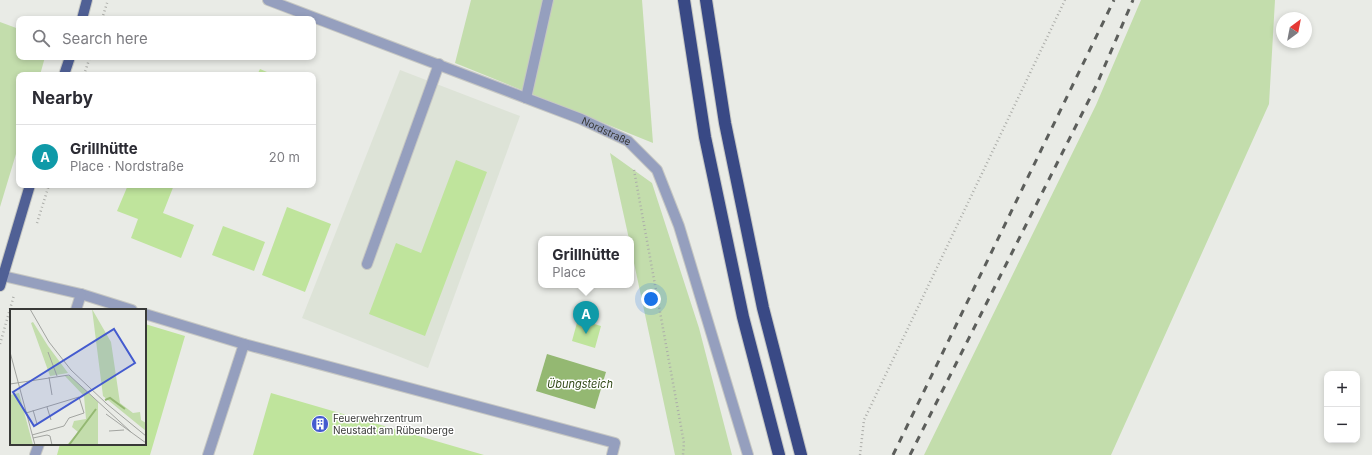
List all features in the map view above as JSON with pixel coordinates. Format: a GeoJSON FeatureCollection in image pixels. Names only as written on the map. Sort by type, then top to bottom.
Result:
{"type":"FeatureCollection","features":[{"type":"Feature","properties":{"kind":"highway"},"geometry":{"type":"LineString","coordinates":[[684,0],[708,152],[743,317],[778,455]]}},
{"type":"Feature","properties":{"kind":"highway"},"geometry":{"type":"LineString","coordinates":[[706,0],[725,123],[761,300],[801,455]]}},
{"type":"Feature","properties":{"kind":"main road"},"geometry":{"type":"LineString","coordinates":[[83,16],[87,0]]}},
{"type":"Feature","properties":{"kind":"main road"},"geometry":{"type":"LineString","coordinates":[[65,72],[69,60]]}},
{"type":"Feature","properties":{"kind":"main road"},"geometry":{"type":"LineString","coordinates":[[0,286],[29,188]]}},
{"type":"Feature","properties":{"kind":"street","name":"Nordstraße"},"geometry":{"type":"LineString","coordinates":[[268,0],[311,16]]}},
{"type":"Feature","properties":{"kind":"street"},"geometry":{"type":"LineString","coordinates":[[526,98],[548,0]]}},
{"type":"Feature","properties":{"kind":"street","name":"Nordstraße"},"geometry":{"type":"LineString","coordinates":[[316,18],[581,119],[628,141],[657,170],[679,226],[748,455]]}},
{"type":"Feature","properties":{"kind":"street"},"geometry":{"type":"LineString","coordinates":[[367,264],[439,64]]}},
{"type":"Feature","properties":{"kind":"street"},"geometry":{"type":"LineString","coordinates":[[3,276],[80,294],[129,309]]}},
{"type":"Feature","properties":{"kind":"street"},"geometry":{"type":"LineString","coordinates":[[76,309],[80,294]]}},
{"type":"Feature","properties":{"kind":"street"},"geometry":{"type":"LineString","coordinates":[[146,314],[244,344],[615,443],[612,455]]}},
{"type":"Feature","properties":{"kind":"street"},"geometry":{"type":"LineString","coordinates":[[208,455],[244,344]]}},
{"type":"Feature","properties":{"kind":"street"},"geometry":{"type":"LineString","coordinates":[[36,455],[39,445]]}},
{"type":"Feature","properties":{"kind":"path"},"geometry":{"type":"LineString","coordinates":[[103,16],[108,0]]}},
{"type":"Feature","properties":{"kind":"path"},"geometry":{"type":"LineString","coordinates":[[860,455],[864,420],[1066,0]]}},
{"type":"Feature","properties":{"kind":"path"},"geometry":{"type":"LineString","coordinates":[[85,72],[89,60]]}},
{"type":"Feature","properties":{"kind":"path"},"geometry":{"type":"LineString","coordinates":[[628,141],[684,443],[683,455]]}},
{"type":"Feature","properties":{"kind":"shaded area"},"geometry":{"type":"Polygon","coordinates":[[[471,0],[642,0],[653,143],[455,63],[471,0]]]}},
{"type":"Feature","properties":{"kind":"shaded area"},"geometry":{"type":"Polygon","coordinates":[[[1141,0],[1275,0],[1269,104],[1111,455],[924,455],[1096,105],[1141,0]]]}},
{"type":"Feature","properties":{"kind":"shaded area"},"geometry":{"type":"Polygon","coordinates":[[[0,22],[16,28],[16,60],[44,60],[41,72],[16,72],[16,154],[0,207],[0,22]]]}},
{"type":"Feature","properties":{"kind":"shaded area"},"geometry":{"type":"Polygon","coordinates":[[[400,70],[520,116],[428,368],[302,318],[400,70]]]}},
{"type":"Feature","properties":{"kind":"shaded area"},"geometry":{"type":"Polygon","coordinates":[[[610,153],[652,183],[699,328],[732,455],[675,455],[634,263],[634,236],[628,236],[610,153]]]}},
{"type":"Feature","properties":{"kind":"water","name":"Übungsteich"},"geometry":{"type":"Polygon","coordinates":[[[547,354],[606,372],[595,409],[536,391],[547,354]]]}},
{"type":"Feature","properties":{"kind":"building"},"geometry":{"type":"Polygon","coordinates":[[[260,69],[267,72],[258,72],[260,69]]]}},
{"type":"Feature","properties":{"kind":"building"},"geometry":{"type":"Polygon","coordinates":[[[456,160],[487,172],[425,336],[369,314],[396,243],[421,253],[456,160]]]}},
{"type":"Feature","properties":{"kind":"building"},"geometry":{"type":"Polygon","coordinates":[[[127,188],[173,188],[163,213],[194,225],[181,258],[131,238],[138,219],[117,211],[127,188]]]}},
{"type":"Feature","properties":{"kind":"building"},"geometry":{"type":"Polygon","coordinates":[[[287,207],[331,224],[305,292],[262,275],[287,207]]]}},
{"type":"Feature","properties":{"kind":"building"},"geometry":{"type":"Polygon","coordinates":[[[223,226],[265,242],[254,271],[212,255],[223,226]]]}},
{"type":"Feature","properties":{"kind":"building"},"geometry":{"type":"Polygon","coordinates":[[[578,319],[601,326],[595,348],[572,341],[578,319]]]}},
{"type":"Feature","properties":{"kind":"building"},"geometry":{"type":"Polygon","coordinates":[[[146,324],[185,336],[150,455],[57,455],[60,445],[146,445],[146,324]]]}},
{"type":"Feature","properties":{"kind":"building","name":"Feuerwehrzentrum Neustadt am Rübenberge"},"geometry":{"type":"Polygon","coordinates":[[[271,393],[484,455],[253,455],[271,393]]]}},
{"type":"Feature","properties":{"kind":"railway"},"geometry":{"type":"LineString","coordinates":[[893,455],[1114,0]]}},
{"type":"Feature","properties":{"kind":"railway"},"geometry":{"type":"LineString","coordinates":[[910,455],[1097,84],[1133,0]]}},
{"type":"Feature","properties":{"kind":"place","name":"Grillhütte"},"geometry":{"type":"Point","coordinates":[586,334]}},
{"type":"Feature","properties":{"kind":"place","name":"Feuerwehrzentrum Neustadt am Rübenberge"},"geometry":{"type":"Point","coordinates":[320,424]}}]}
